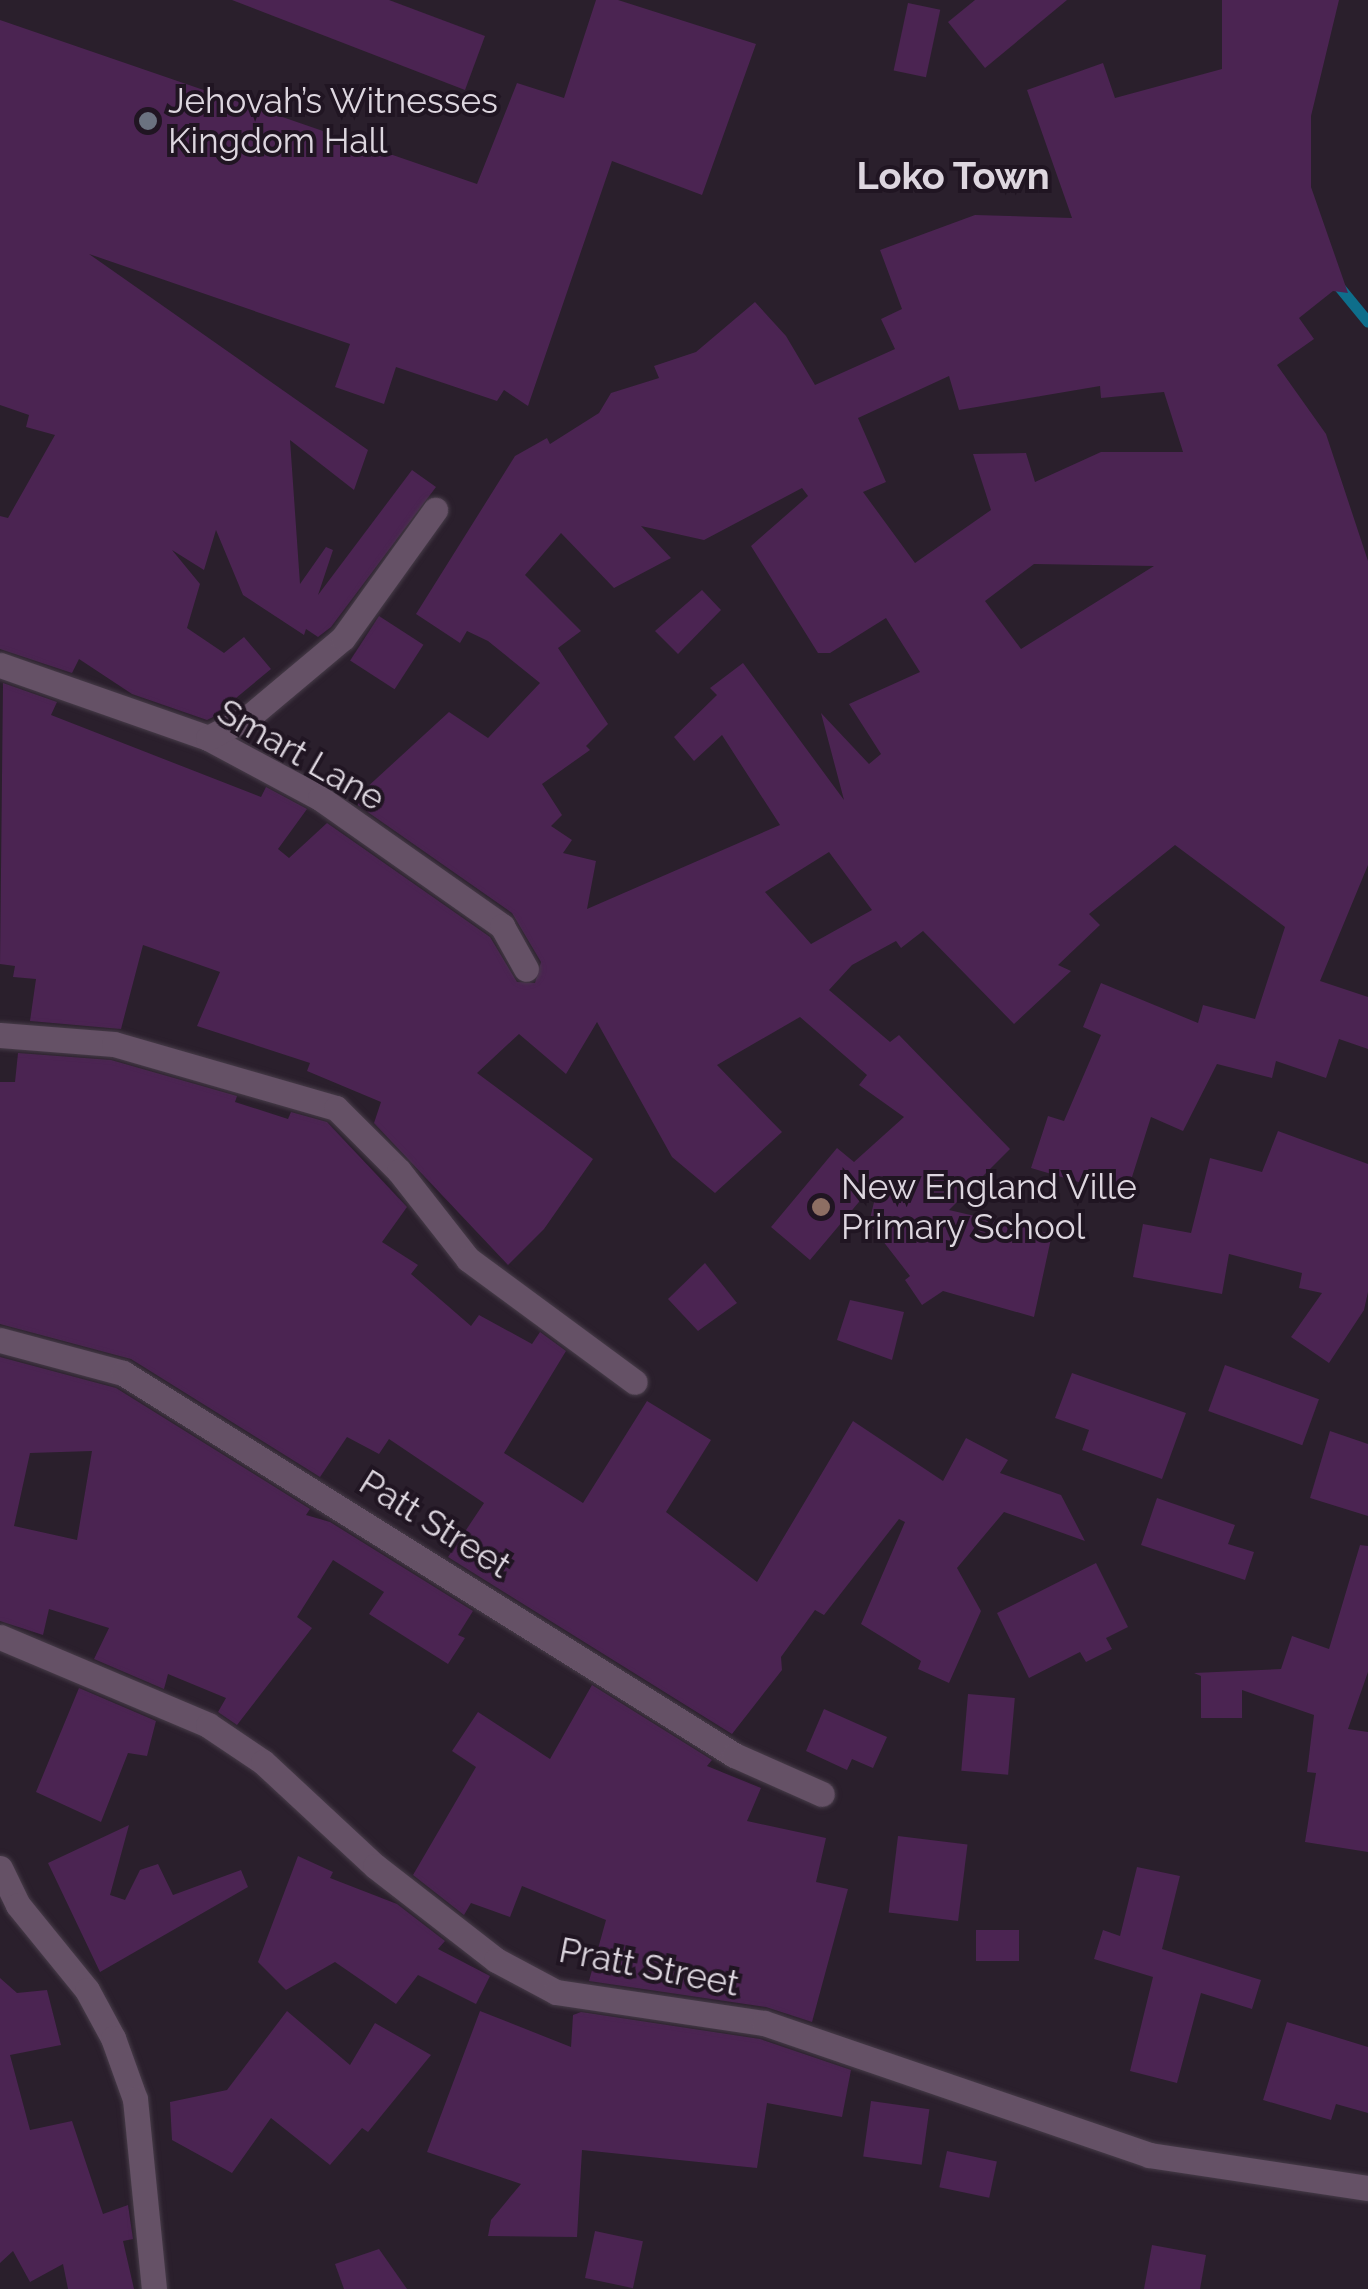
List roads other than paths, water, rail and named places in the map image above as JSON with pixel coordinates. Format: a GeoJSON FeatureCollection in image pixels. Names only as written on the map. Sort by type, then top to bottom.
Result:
{"type":"FeatureCollection","features":[{"type":"Feature","properties":{"kind":"street"},"geometry":{"type":"LineString","coordinates":[[208,738],[250,716],[342,638],[434,510]]}},
{"type":"Feature","properties":{"kind":"street","name":"Smart Lane"},"geometry":{"type":"LineString","coordinates":[[0,664],[208,738],[320,798],[502,926],[526,969]]}},
{"type":"Feature","properties":{"kind":"street"},"geometry":{"type":"LineString","coordinates":[[0,1035],[70,1036],[164,1056],[336,1108],[399,1171],[468,1259],[635,1382]]}},
{"type":"Feature","properties":{"kind":"street","name":"Patt Street"},"geometry":{"type":"LineString","coordinates":[[0,1340],[123,1372],[734,1755],[822,1794]]}},
{"type":"Feature","properties":{"kind":"street","name":"Pratt Street"},"geometry":{"type":"LineString","coordinates":[[0,1638],[208,1725],[263,1762],[375,1866],[496,1960],[556,1992],[764,2023],[1149,2155],[1368,2188]]}},
{"type":"Feature","properties":{"kind":"street"},"geometry":{"type":"LineString","coordinates":[[0,1868],[9,1909],[87,1990],[124,2068],[135,2099],[154,2289]]}},
{"type":"Feature","properties":{"kind":"waterway"},"geometry":{"type":"LineString","coordinates":[[1336,283],[1368,322]]}},
{"type":"Feature","properties":{"kind":"place","name":"Jehovah’s Witnesses Kingdom Hall"},"geometry":{"type":"Point","coordinates":[148,121]}},
{"type":"Feature","properties":{"kind":"place","name":"New England Ville Primary School"},"geometry":{"type":"Point","coordinates":[821,1207]}},
{"type":"Feature","properties":{"kind":"district","name":"Loko Town"},"geometry":{"type":"Point","coordinates":[953,176]}}]}
